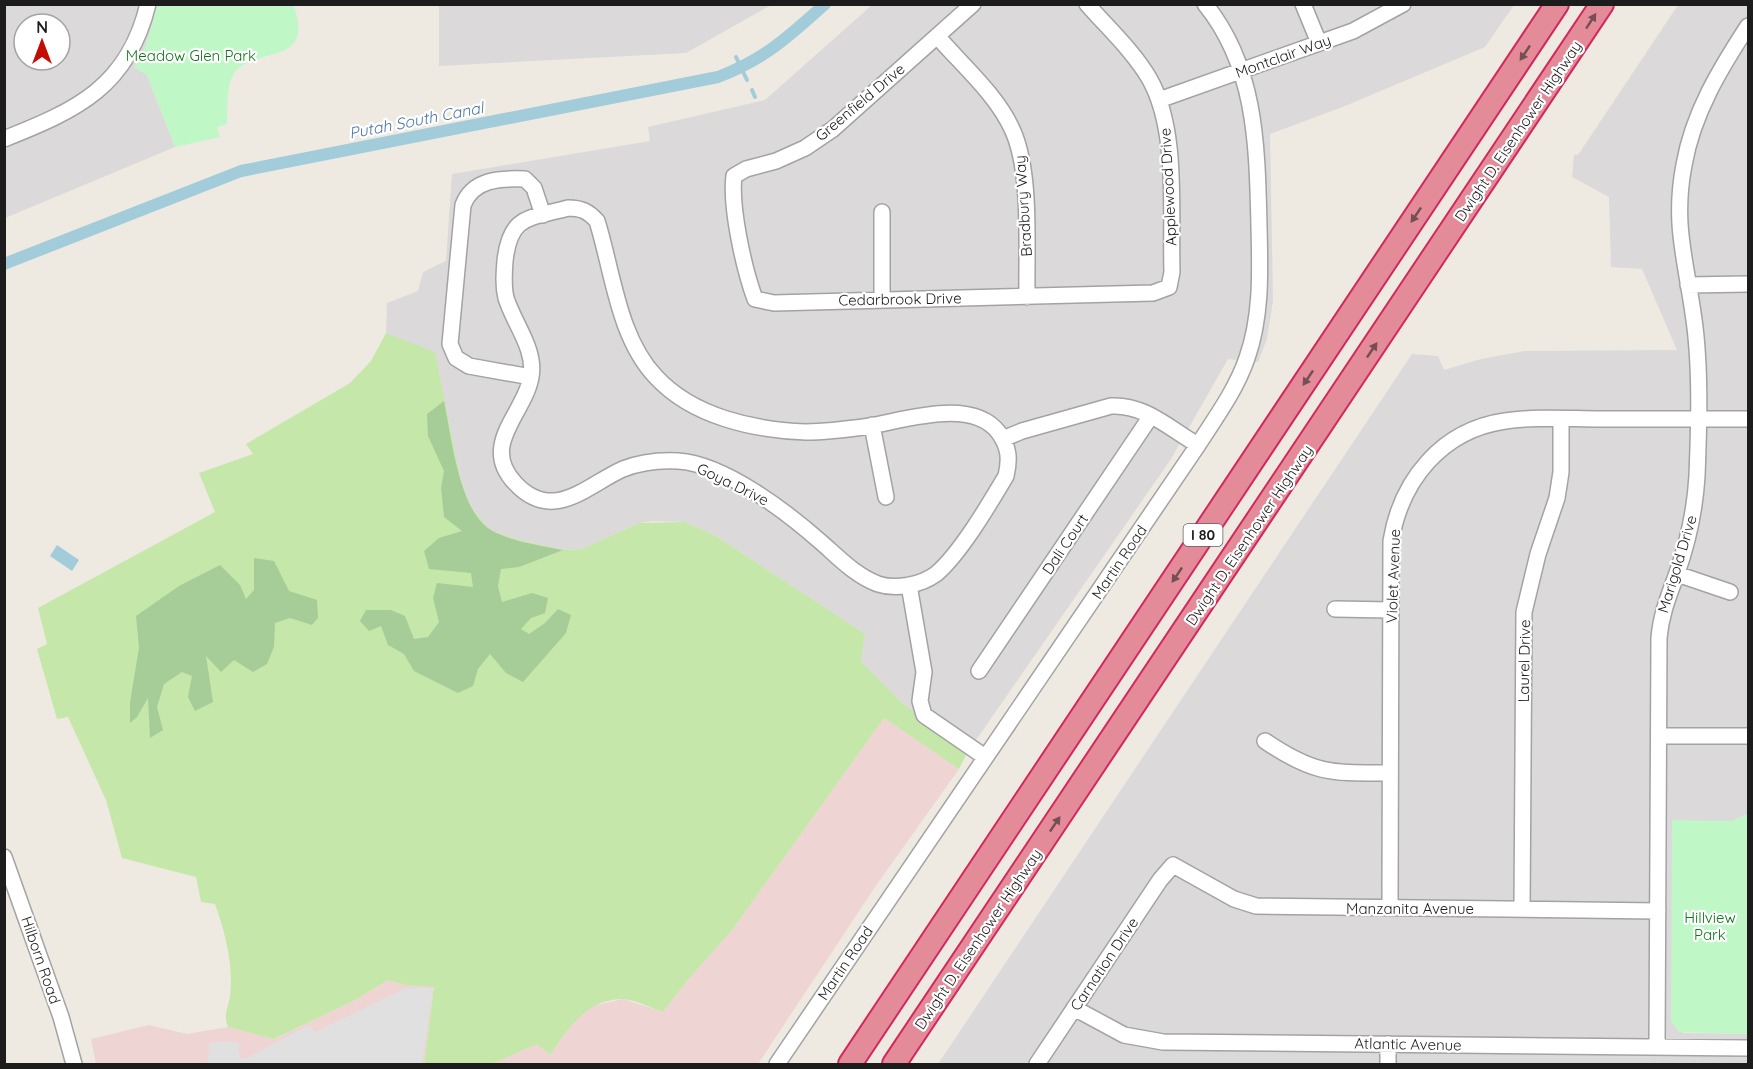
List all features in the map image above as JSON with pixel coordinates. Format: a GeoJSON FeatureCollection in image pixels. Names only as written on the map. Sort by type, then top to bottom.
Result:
{"type":"FeatureCollection","features":[{"type":"Feature","properties":{"kind":"highway","name":"I 80"},"geometry":{"type":"LineString","coordinates":[[850,1065],[1557,4]]}},
{"type":"Feature","properties":{"kind":"highway","name":"Dwight D. Eisenhower Highway"},"geometry":{"type":"LineString","coordinates":[[894,1065],[1602,4]]}},
{"type":"Feature","properties":{"kind":"street"},"geometry":{"type":"LineString","coordinates":[[4,139],[63,116],[93,95],[115,74],[130,52],[144,23],[148,4]]}},
{"type":"Feature","properties":{"kind":"street","name":"Greenfield Drive"},"geometry":{"type":"LineString","coordinates":[[734,176],[746,169],[776,161],[805,148],[833,129],[973,4]]}},
{"type":"Feature","properties":{"kind":"street","name":"Applewood Drive"},"geometry":{"type":"LineString","coordinates":[[1087,4],[1131,54],[1149,78],[1159,100],[1166,127],[1169,155],[1172,272],[1169,287]]}},
{"type":"Feature","properties":{"kind":"street","name":"Martin Road"},"geometry":{"type":"LineString","coordinates":[[777,1065],[1198,445],[1224,406],[1240,374],[1255,328],[1259,300],[1255,128],[1241,72],[1229,41],[1205,4]]}},
{"type":"Feature","properties":{"kind":"street"},"geometry":{"type":"LineString","coordinates":[[1303,4],[1319,43]]}},
{"type":"Feature","properties":{"kind":"street","name":"Montclair Way"},"geometry":{"type":"LineString","coordinates":[[1159,100],[1353,31],[1402,4]]}},
{"type":"Feature","properties":{"kind":"street","name":"Marigold Drive"},"geometry":{"type":"LineString","coordinates":[[1658,1047],[1660,619],[1677,574],[1695,502],[1696,346],[1679,229],[1684,164],[1705,99],[1749,26]]}},
{"type":"Feature","properties":{"kind":"street","name":"Bradbury Way"},"geometry":{"type":"LineString","coordinates":[[937,36],[995,102],[1012,128],[1022,157],[1027,297]]}},
{"type":"Feature","properties":{"kind":"street","name":"Cedarbrook Drive"},"geometry":{"type":"LineString","coordinates":[[734,176],[732,192],[749,282],[755,299],[774,303],[1027,297],[1153,293],[1169,287]]}},
{"type":"Feature","properties":{"kind":"street"},"geometry":{"type":"LineString","coordinates":[[531,377],[469,366],[456,358],[450,344],[463,205],[467,193],[482,183],[525,179],[534,188],[543,215]]}},
{"type":"Feature","properties":{"kind":"street","name":"Goya Drive"},"geometry":{"type":"LineString","coordinates":[[568,208],[579,208],[590,213],[597,221],[635,347],[656,378],[688,403],[719,416],[780,430],[808,432],[872,425],[931,413],[961,414],[978,418],[994,427],[1003,439],[1009,463],[999,488],[949,561],[935,574],[909,585],[879,584],[861,576],[770,501],[706,469],[682,461],[641,463],[624,469],[565,500],[549,501],[531,496],[515,483],[502,457],[506,427],[527,392],[531,377],[530,353],[507,301],[503,277],[511,231],[519,224],[543,215],[568,208]]}},
{"type":"Feature","properties":{"kind":"street"},"geometry":{"type":"LineString","coordinates":[[882,212],[882,300]]}},
{"type":"Feature","properties":{"kind":"street"},"geometry":{"type":"LineString","coordinates":[[1688,285],[1749,284]]}},
{"type":"Feature","properties":{"kind":"street"},"geometry":{"type":"LineString","coordinates":[[1003,439],[1022,430],[1111,406],[1137,408],[1198,445]]}},
{"type":"Feature","properties":{"kind":"street","name":"Dali Court"},"geometry":{"type":"LineString","coordinates":[[979,671],[1151,416]]}},
{"type":"Feature","properties":{"kind":"street","name":"Laurel Drive"},"geometry":{"type":"LineString","coordinates":[[1522,909],[1524,612],[1538,554],[1557,498],[1561,472],[1561,419]]}},
{"type":"Feature","properties":{"kind":"street","name":"Violet Avenue"},"geometry":{"type":"LineString","coordinates":[[1390,908],[1391,541],[1394,522],[1406,491],[1425,465],[1448,443],[1487,424],[1506,420],[1749,419]]}},
{"type":"Feature","properties":{"kind":"street"},"geometry":{"type":"LineString","coordinates":[[872,425],[886,497]]}},
{"type":"Feature","properties":{"kind":"street"},"geometry":{"type":"LineString","coordinates":[[1677,574],[1730,592]]}},
{"type":"Feature","properties":{"kind":"street"},"geometry":{"type":"LineString","coordinates":[[909,585],[924,672],[920,701],[924,715],[985,757]]}},
{"type":"Feature","properties":{"kind":"street"},"geometry":{"type":"LineString","coordinates":[[1335,609],[1391,610]]}},
{"type":"Feature","properties":{"kind":"street"},"geometry":{"type":"LineString","coordinates":[[1659,736],[1749,736]]}},
{"type":"Feature","properties":{"kind":"street"},"geometry":{"type":"LineString","coordinates":[[1265,741],[1307,767],[1329,772],[1390,772]]}},
{"type":"Feature","properties":{"kind":"street","name":"Hilborn Road"},"geometry":{"type":"LineString","coordinates":[[4,857],[61,1017],[75,1065]]}},
{"type":"Feature","properties":{"kind":"street","name":"Manzanita Avenue"},"geometry":{"type":"LineString","coordinates":[[1173,865],[1234,899],[1256,906],[1658,911]]}},
{"type":"Feature","properties":{"kind":"street","name":"Carnation Drive"},"geometry":{"type":"LineString","coordinates":[[1037,1065],[1173,865]]}},
{"type":"Feature","properties":{"kind":"street","name":"Atlantic Avenue"},"geometry":{"type":"LineString","coordinates":[[1074,1008],[1124,1035],[1163,1042],[1749,1048]]}},
{"type":"Feature","properties":{"kind":"street"},"geometry":{"type":"LineString","coordinates":[[1388,1044],[1388,1065]]}},
{"type":"Feature","properties":{"kind":"shaded area"},"geometry":{"type":"Polygon","coordinates":[[[439,4],[771,5],[686,53],[439,66],[439,4]]]}},
{"type":"Feature","properties":{"kind":"shaded area"},"geometry":{"type":"Polygon","coordinates":[[[5,5],[158,5],[145,48],[134,67],[147,75],[175,147],[5,218],[5,5]]]}},
{"type":"Feature","properties":{"kind":"shaded area"},"geometry":{"type":"Polygon","coordinates":[[[872,5],[1514,5],[1485,47],[1345,106],[1270,134],[1273,301],[1267,339],[1258,362],[1228,359],[1171,459],[967,753],[900,701],[861,661],[865,634],[716,536],[685,522],[653,521],[639,523],[582,549],[563,550],[519,540],[490,530],[470,506],[460,477],[435,353],[386,333],[387,303],[418,291],[423,272],[446,261],[452,174],[650,141],[648,127],[765,100],[872,5]]]}},
{"type":"Feature","properties":{"kind":"shaded area"},"geometry":{"type":"Polygon","coordinates":[[[1678,5],[1748,5],[1748,814],[1732,821],[1672,821],[1683,1033],[1748,1034],[1748,1064],[938,1064],[1412,354],[1438,356],[1444,370],[1481,359],[1525,351],[1677,350],[1642,269],[1611,267],[1609,197],[1572,177],[1574,155],[1578,155],[1678,5]]]}},
{"type":"Feature","properties":{"kind":"shaded area"},"geometry":{"type":"Polygon","coordinates":[[[884,718],[959,769],[875,887],[758,1064],[492,1064],[537,1044],[550,1055],[575,1020],[588,1007],[623,999],[663,1012],[732,930],[884,718]]]}},
{"type":"Feature","properties":{"kind":"shaded area"},"geometry":{"type":"Polygon","coordinates":[[[388,980],[405,985],[434,986],[424,1064],[96,1064],[91,1039],[149,1025],[187,1034],[228,1027],[275,1039],[357,999],[388,980]]]}},
{"type":"Feature","properties":{"kind":"shaded area"},"geometry":{"type":"Polygon","coordinates":[[[406,988],[433,988],[422,1064],[207,1064],[210,1042],[238,1042],[240,1059],[247,1058],[309,1025],[315,1032],[406,988]]]}},
{"type":"Feature","properties":{"kind":"green space","name":"Meadow Glen Park"},"geometry":{"type":"Polygon","coordinates":[[[293,4],[298,25],[296,39],[289,48],[240,67],[232,77],[228,94],[227,124],[217,127],[220,137],[175,147],[147,75],[134,67],[145,48],[158,5],[293,4]]]}},
{"type":"Feature","properties":{"kind":"green space"},"geometry":{"type":"Polygon","coordinates":[[[386,333],[435,352],[460,477],[470,506],[490,530],[519,540],[563,550],[582,549],[639,523],[685,522],[716,536],[865,634],[861,661],[900,701],[967,753],[959,769],[884,718],[732,930],[663,1012],[627,999],[598,1004],[579,1017],[550,1055],[537,1044],[492,1064],[424,1064],[434,987],[405,985],[388,980],[357,999],[274,1039],[228,1027],[226,1015],[231,985],[230,961],[215,904],[201,902],[196,877],[122,858],[106,800],[68,717],[57,719],[37,649],[47,644],[38,608],[215,512],[199,473],[253,454],[246,444],[350,383],[371,361],[386,333]]]}},
{"type":"Feature","properties":{"kind":"green space"},"geometry":{"type":"Polygon","coordinates":[[[444,401],[458,472],[471,507],[480,521],[491,530],[507,537],[563,550],[519,567],[501,569],[498,586],[502,602],[532,593],[548,598],[545,613],[531,618],[521,629],[529,634],[545,623],[558,609],[571,615],[566,633],[523,682],[506,673],[490,654],[478,669],[473,686],[458,693],[414,671],[404,654],[388,645],[381,626],[369,631],[360,621],[366,610],[391,610],[405,616],[414,639],[428,637],[439,622],[433,598],[437,583],[473,587],[471,573],[429,569],[424,551],[439,538],[462,531],[444,517],[441,488],[444,471],[428,436],[427,414],[444,401]]]}},
{"type":"Feature","properties":{"kind":"green space"},"geometry":{"type":"Polygon","coordinates":[[[254,558],[274,561],[289,591],[317,600],[318,618],[312,625],[290,618],[275,623],[274,647],[267,664],[253,672],[234,660],[221,672],[206,656],[213,702],[195,711],[188,697],[192,676],[182,672],[164,684],[157,707],[163,730],[150,738],[148,698],[137,717],[130,723],[130,702],[139,648],[136,616],[179,586],[220,565],[240,585],[246,599],[254,590],[254,558]]]}},
{"type":"Feature","properties":{"kind":"green space","name":"Hillview Park"},"geometry":{"type":"Polygon","coordinates":[[[1748,814],[1748,1034],[1679,1032],[1671,1021],[1672,820],[1732,821],[1748,814]]]}},
{"type":"Feature","properties":{"kind":"water"},"geometry":{"type":"Polygon","coordinates":[[[57,545],[79,560],[72,571],[50,556],[57,545]]]}},
{"type":"Feature","properties":{"kind":"waterway","name":"Putah South Canal"},"geometry":{"type":"LineString","coordinates":[[4,264],[241,171],[718,77],[763,55],[825,4]]}},
{"type":"Feature","properties":{"kind":"waterway","name":"Putah South Canal"},"geometry":{"type":"LineString","coordinates":[[736,57],[747,80]]}},
{"type":"Feature","properties":{"kind":"waterway"},"geometry":{"type":"LineString","coordinates":[[752,90],[755,97]]}}]}
